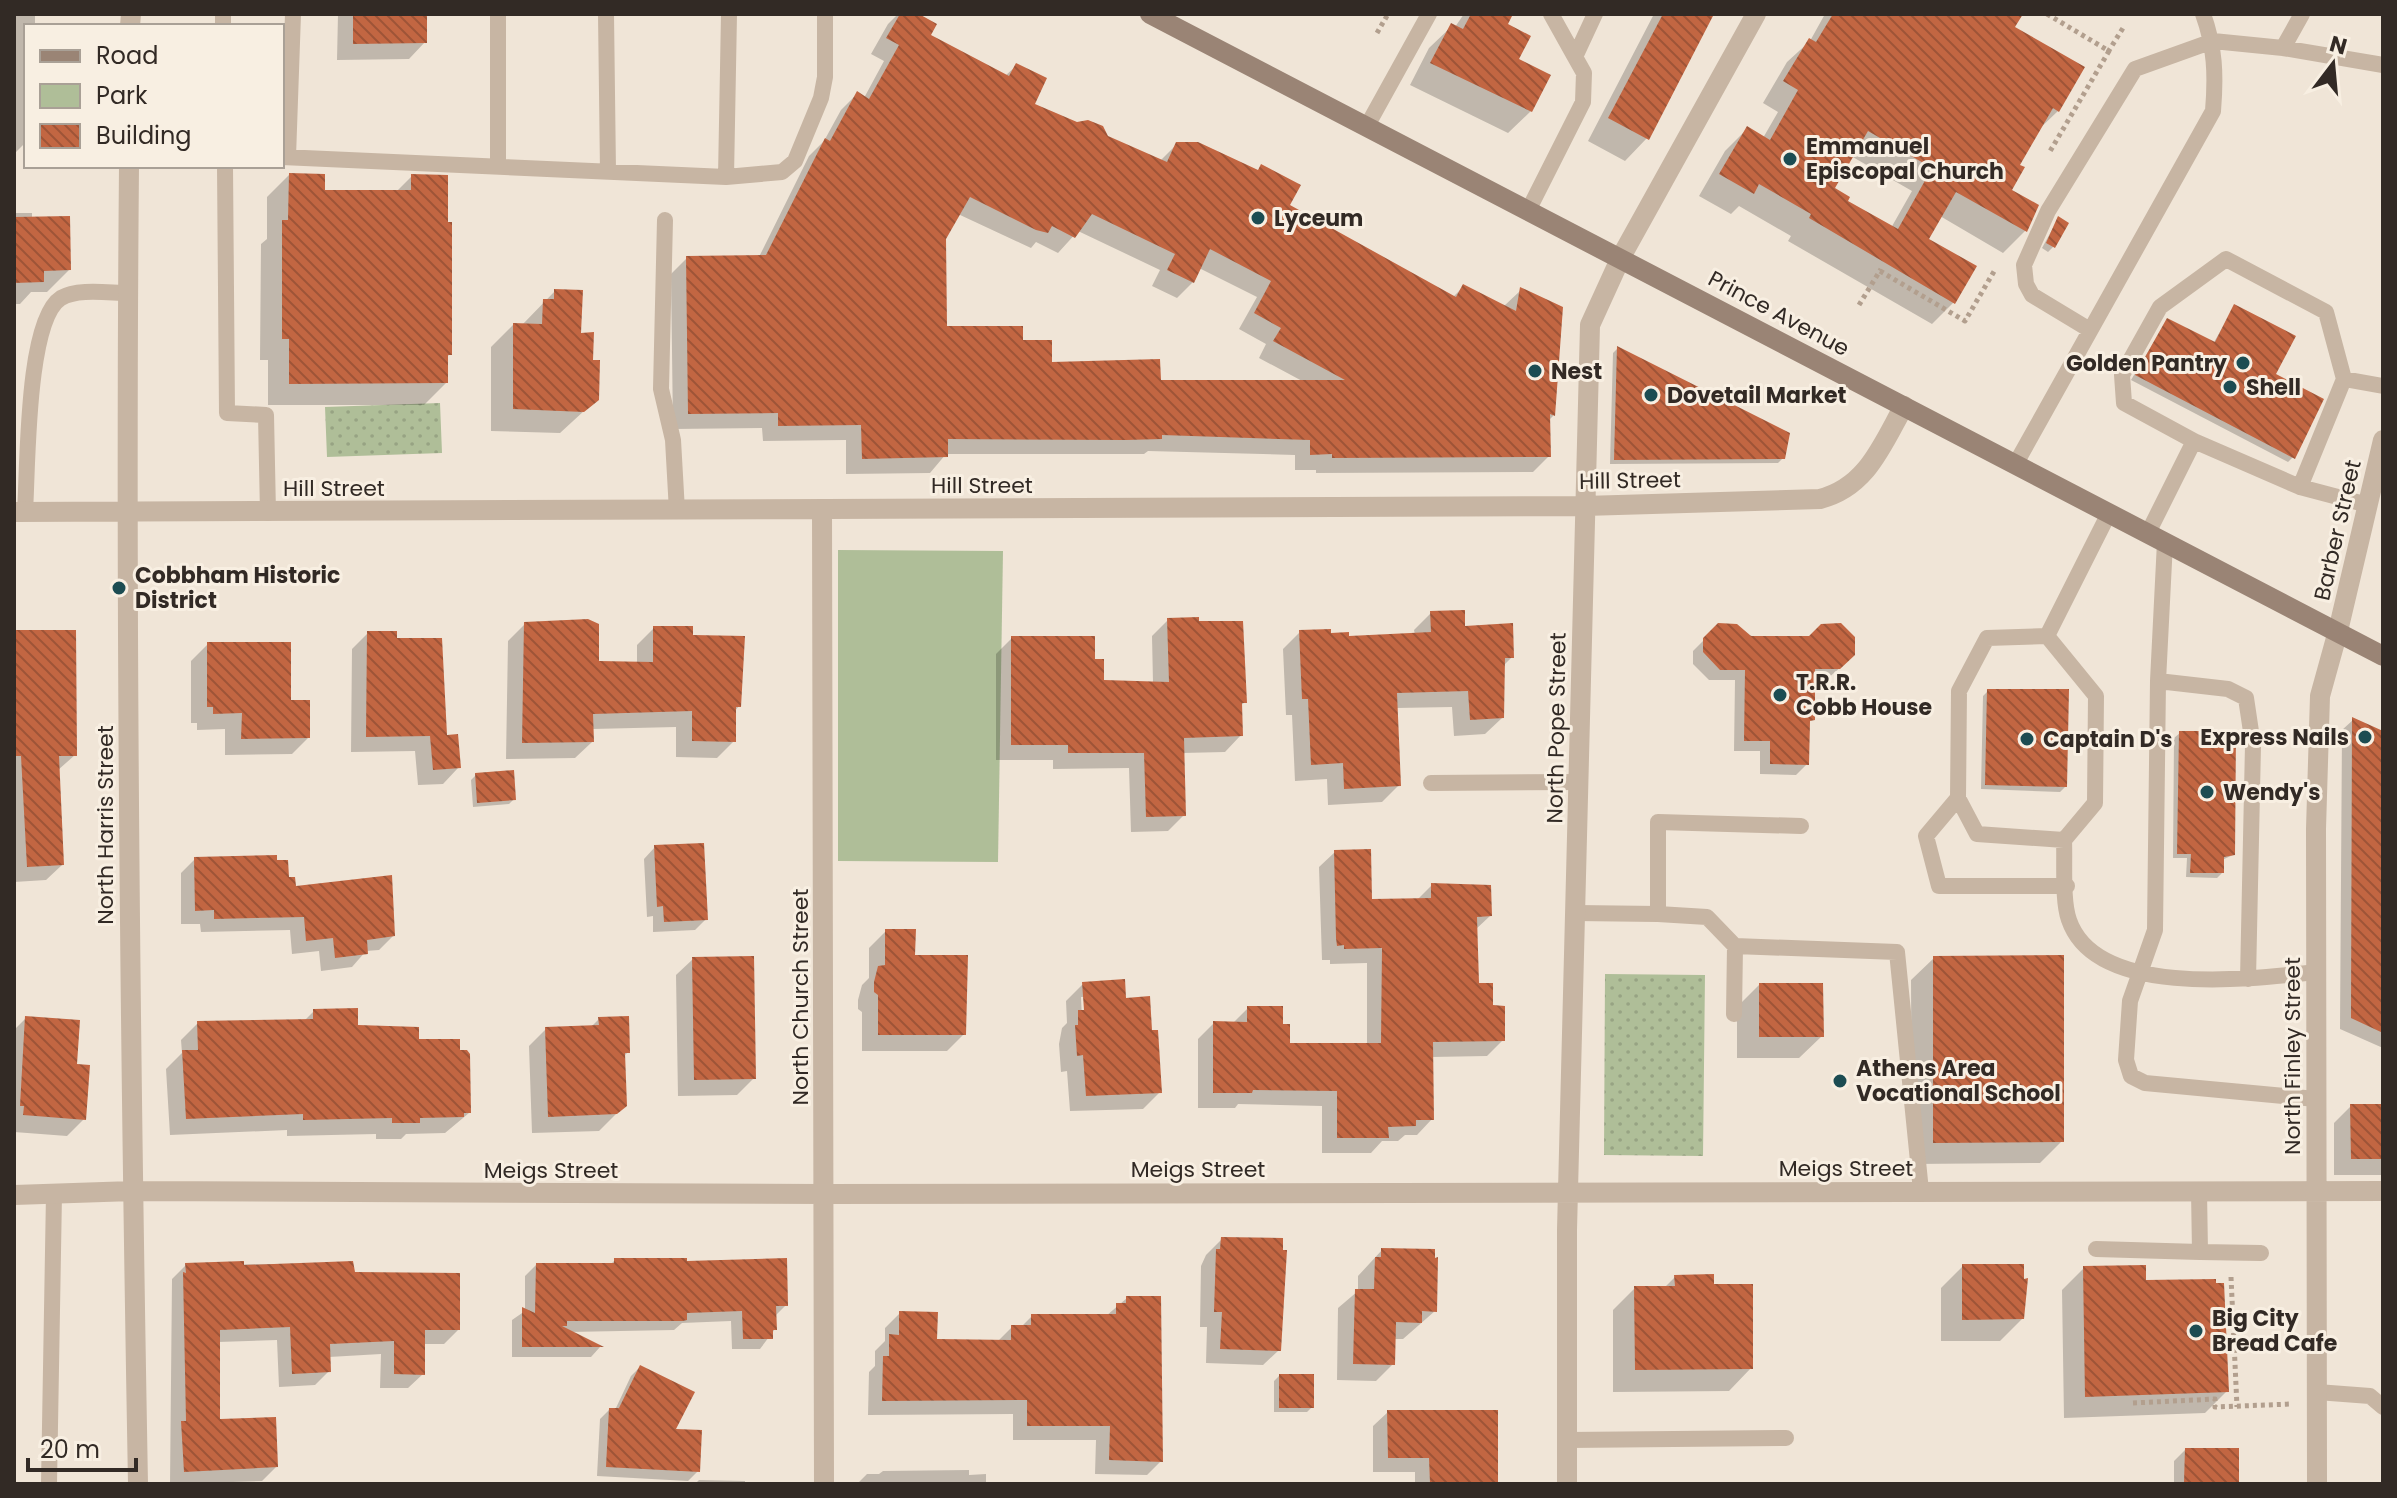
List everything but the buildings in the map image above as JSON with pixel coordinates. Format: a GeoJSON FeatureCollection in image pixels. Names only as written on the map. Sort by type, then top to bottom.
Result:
{"type":"FeatureCollection","features":[{"type":"Feature","properties":{"kind":"main road","name":"Prince Avenue"},"geometry":{"type":"LineString","coordinates":[[1150,14],[2383,656]]}},
{"type":"Feature","properties":{"kind":"street","name":"North Pope Street"},"geometry":{"type":"LineString","coordinates":[[1567,1484],[1569,1192],[1590,325],[1621,257],[1754,15]]}},
{"type":"Feature","properties":{"kind":"street","name":"North Harris Street"},"geometry":{"type":"LineString","coordinates":[[129,168],[126,509],[138,1484]]}},
{"type":"Feature","properties":{"kind":"street","name":"Hill Street"},"geometry":{"type":"LineString","coordinates":[[20,512],[126,509],[268,513],[1584,506],[1820,499],[1838,495],[1861,478],[1904,406]]}},
{"type":"Feature","properties":{"kind":"street","name":"Barber Street"},"geometry":{"type":"LineString","coordinates":[[2338,631],[2383,440]]}},
{"type":"Feature","properties":{"kind":"street","name":"North Church Street"},"geometry":{"type":"LineString","coordinates":[[822,510],[824,1484]]}},
{"type":"Feature","properties":{"kind":"street","name":"North Finley Street"},"geometry":{"type":"LineString","coordinates":[[2317,1484],[2315,1190],[2320,696],[2338,631]]}},
{"type":"Feature","properties":{"kind":"street","name":"Meigs Street"},"geometry":{"type":"LineString","coordinates":[[14,1195],[133,1191],[824,1194],[2383,1191]]}},
{"type":"Feature","properties":{"kind":"lane"},"geometry":{"type":"LineString","coordinates":[[293,14],[285,157],[726,177],[782,172],[795,161],[821,98],[825,77],[825,14]]}},
{"type":"Feature","properties":{"kind":"lane"},"geometry":{"type":"LineString","coordinates":[[498,14],[498,166]]}},
{"type":"Feature","properties":{"kind":"lane"},"geometry":{"type":"LineString","coordinates":[[606,14],[608,172]]}},
{"type":"Feature","properties":{"kind":"lane"},"geometry":{"type":"LineString","coordinates":[[726,177],[729,14]]}},
{"type":"Feature","properties":{"kind":"lane"},"geometry":{"type":"LineString","coordinates":[[1367,126],[1429,14]]}},
{"type":"Feature","properties":{"kind":"lane"},"geometry":{"type":"LineString","coordinates":[[1529,209],[1583,102],[1584,73],[1551,14]]}},
{"type":"Feature","properties":{"kind":"lane"},"geometry":{"type":"LineString","coordinates":[[1575,57],[1595,14]]}},
{"type":"Feature","properties":{"kind":"lane"},"geometry":{"type":"LineString","coordinates":[[2015,465],[2213,111],[2216,71],[2213,41],[2203,14]]}},
{"type":"Feature","properties":{"kind":"lane"},"geometry":{"type":"LineString","coordinates":[[2283,48],[2302,14]]}},
{"type":"Feature","properties":{"kind":"lane"},"geometry":{"type":"LineString","coordinates":[[2090,330],[2032,295],[2024,274],[2027,252],[2126,78],[2135,69],[2213,41],[2283,48],[2383,65]]}},
{"type":"Feature","properties":{"kind":"lane"},"geometry":{"type":"LineString","coordinates":[[225,168],[227,413],[266,415],[268,513]]}},
{"type":"Feature","properties":{"kind":"lane"},"geometry":{"type":"LineString","coordinates":[[665,220],[661,389],[673,440],[677,511]]}},
{"type":"Feature","properties":{"kind":"lane"},"geometry":{"type":"LineString","coordinates":[[2300,487],[2344,379],[2326,312],[2226,259],[2160,307],[2122,375],[2124,403],[2194,441],[2300,487],[2368,505]]}},
{"type":"Feature","properties":{"kind":"lane"},"geometry":{"type":"LineString","coordinates":[[20,512],[33,370],[48,311],[63,297],[128,293]]}},
{"type":"Feature","properties":{"kind":"lane"},"geometry":{"type":"LineString","coordinates":[[2344,379],[2383,386]]}},
{"type":"Feature","properties":{"kind":"lane"},"geometry":{"type":"LineString","coordinates":[[2194,441],[2156,538],[2155,930],[2130,1001],[2126,1060],[2131,1076],[2145,1083],[2316,1099]]}},
{"type":"Feature","properties":{"kind":"lane"},"geometry":{"type":"LineString","coordinates":[[2047,636],[2109,513]]}},
{"type":"Feature","properties":{"kind":"lane"},"geometry":{"type":"LineString","coordinates":[[2047,636],[1987,638],[1959,691],[1958,798],[1977,834],[2064,840]]}},
{"type":"Feature","properties":{"kind":"lane"},"geometry":{"type":"LineString","coordinates":[[2047,636],[2096,696],[2095,803],[2064,840],[2069,920],[2085,944],[2105,960],[2140,974],[2248,979],[2316,972]]}},
{"type":"Feature","properties":{"kind":"lane"},"geometry":{"type":"LineString","coordinates":[[2158,681],[2228,689],[2246,698],[2253,745],[2248,979]]}},
{"type":"Feature","properties":{"kind":"lane"},"geometry":{"type":"LineString","coordinates":[[1431,783],[1579,782]]}},
{"type":"Feature","properties":{"kind":"lane"},"geometry":{"type":"LineString","coordinates":[[1958,798],[1926,836],[1939,886],[2067,886]]}},
{"type":"Feature","properties":{"kind":"lane"},"geometry":{"type":"LineString","coordinates":[[1658,914],[1658,822],[1801,826]]}},
{"type":"Feature","properties":{"kind":"lane"},"geometry":{"type":"LineString","coordinates":[[1576,913],[1707,917],[1735,946],[1897,952],[1921,1191]]}},
{"type":"Feature","properties":{"kind":"lane"},"geometry":{"type":"LineString","coordinates":[[1734,1014],[1735,946]]}},
{"type":"Feature","properties":{"kind":"lane"},"geometry":{"type":"LineString","coordinates":[[2199,1191],[2200,1252]]}},
{"type":"Feature","properties":{"kind":"lane"},"geometry":{"type":"LineString","coordinates":[[49,1484],[54,1194]]}},
{"type":"Feature","properties":{"kind":"lane"},"geometry":{"type":"LineString","coordinates":[[2096,1249],[2261,1253]]}},
{"type":"Feature","properties":{"kind":"lane"},"geometry":{"type":"LineString","coordinates":[[2317,1397],[2370,1396],[2383,1407]]}},
{"type":"Feature","properties":{"kind":"lane"},"geometry":{"type":"LineString","coordinates":[[1568,1440],[1786,1438]]}},
{"type":"Feature","properties":{"kind":"path"},"geometry":{"type":"LineString","coordinates":[[1377,33],[1388,14]]}},
{"type":"Feature","properties":{"kind":"path"},"geometry":{"type":"LineString","coordinates":[[2047,14],[2107,52]]}},
{"type":"Feature","properties":{"kind":"path"},"geometry":{"type":"LineString","coordinates":[[2045,160],[2123,28]]}},
{"type":"Feature","properties":{"kind":"path"},"geometry":{"type":"LineString","coordinates":[[1859,305],[1880,270],[1965,321],[1996,268]]}},
{"type":"Feature","properties":{"kind":"path"},"geometry":{"type":"LineString","coordinates":[[2230,1252],[2228,1299],[2231,1368],[2237,1407]]}},
{"type":"Feature","properties":{"kind":"path"},"geometry":{"type":"LineString","coordinates":[[2133,1403],[2215,1399],[2215,1407],[2237,1407],[2317,1397]]}},
{"type":"Feature","properties":{"kind":"green space"},"geometry":{"type":"Polygon","coordinates":[[[440,403],[442,453],[327,457],[325,407],[440,403]]]}},
{"type":"Feature","properties":{"kind":"green space"},"geometry":{"type":"Polygon","coordinates":[[[838,550],[1003,551],[998,862],[838,861],[838,550]]]}},
{"type":"Feature","properties":{"kind":"green space"},"geometry":{"type":"Polygon","coordinates":[[[1605,974],[1705,975],[1703,1156],[1604,1155],[1605,974]]]}},
{"type":"Feature","properties":{"kind":"place","name":"Emmanuel Episcopal Church"},"geometry":{"type":"Point","coordinates":[1790,159]}},
{"type":"Feature","properties":{"kind":"place","name":"Lyceum"},"geometry":{"type":"Point","coordinates":[1258,218]}},
{"type":"Feature","properties":{"kind":"place","name":"Golden Pantry"},"geometry":{"type":"Point","coordinates":[2243,363]}},
{"type":"Feature","properties":{"kind":"place","name":"Nest"},"geometry":{"type":"Point","coordinates":[1535,371]}},
{"type":"Feature","properties":{"kind":"place","name":"Shell"},"geometry":{"type":"Point","coordinates":[2230,387]}},
{"type":"Feature","properties":{"kind":"place","name":"Dovetail Market"},"geometry":{"type":"Point","coordinates":[1651,395]}},
{"type":"Feature","properties":{"kind":"place","name":"Cobbham Historic District"},"geometry":{"type":"Point","coordinates":[119,588]}},
{"type":"Feature","properties":{"kind":"place","name":"T.R.R. Cobb House"},"geometry":{"type":"Point","coordinates":[1780,695]}},
{"type":"Feature","properties":{"kind":"place","name":"Express Nails"},"geometry":{"type":"Point","coordinates":[2365,737]}},
{"type":"Feature","properties":{"kind":"place","name":"Captain D's"},"geometry":{"type":"Point","coordinates":[2027,739]}},
{"type":"Feature","properties":{"kind":"place","name":"Wendy's"},"geometry":{"type":"Point","coordinates":[2207,792]}},
{"type":"Feature","properties":{"kind":"place","name":"Athens Area Vocational School"},"geometry":{"type":"Point","coordinates":[1840,1081]}},
{"type":"Feature","properties":{"kind":"place","name":"Big City Bread Cafe"},"geometry":{"type":"Point","coordinates":[2196,1331]}}]}
